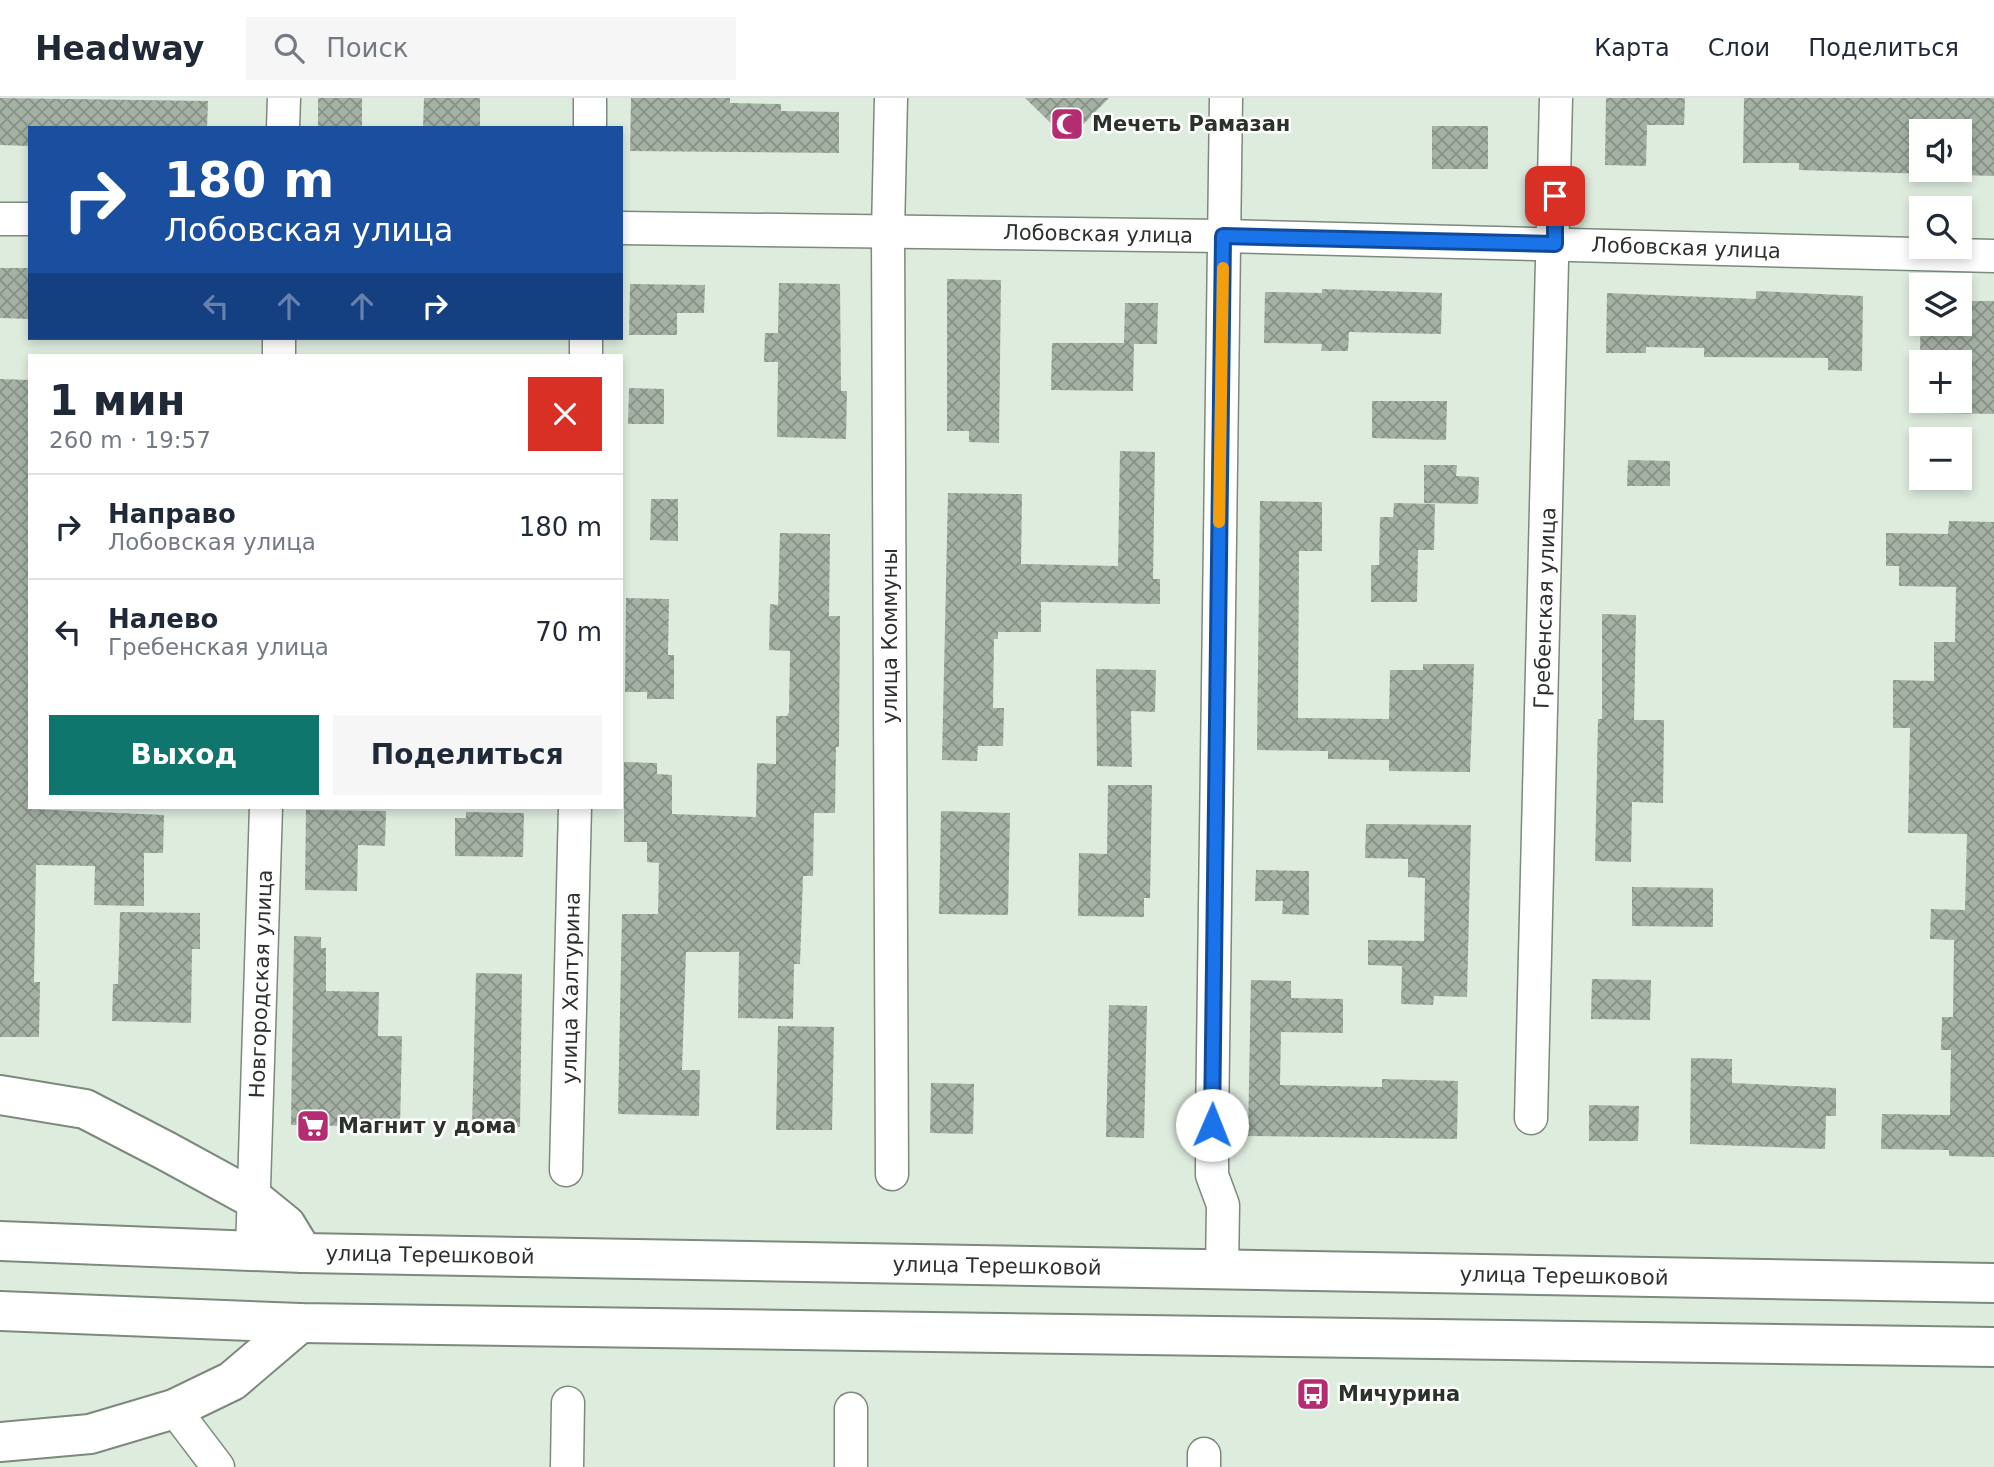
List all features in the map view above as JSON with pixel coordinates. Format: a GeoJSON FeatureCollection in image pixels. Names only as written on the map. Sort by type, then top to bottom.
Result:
{"type":"FeatureCollection","features":[{"type":"Feature","properties":{"kind":"main road"},"geometry":{"type":"LineString","coordinates":[[0,1095],[85,1109],[254,1199],[286,1225],[303,1253]]}},
{"type":"Feature","properties":{"kind":"main road","name":"улица Терешковой"},"geometry":{"type":"LineString","coordinates":[[0,1241],[303,1253],[1994,1283]]}},
{"type":"Feature","properties":{"kind":"main road"},"geometry":{"type":"LineString","coordinates":[[0,1311],[300,1323],[1994,1347]]}},
{"type":"Feature","properties":{"kind":"main road"},"geometry":{"type":"LineString","coordinates":[[0,1442],[90,1434],[174,1409],[232,1381],[300,1323]]}},
{"type":"Feature","properties":{"kind":"street"},"geometry":{"type":"LineString","coordinates":[[283,126],[284,98]]}},
{"type":"Feature","properties":{"kind":"street"},"geometry":{"type":"LineString","coordinates":[[590,98],[590,126]]}},
{"type":"Feature","properties":{"kind":"street","name":"улица Коммуны"},"geometry":{"type":"LineString","coordinates":[[891,98],[888,232],[892,1174]]}},
{"type":"Feature","properties":{"kind":"street"},"geometry":{"type":"LineString","coordinates":[[1222,1271],[1223,1205],[1212,1175],[1226,98]]}},
{"type":"Feature","properties":{"kind":"street","name":"Гребенская улица"},"geometry":{"type":"LineString","coordinates":[[1531,1118],[1555,244],[1556,98]]}},
{"type":"Feature","properties":{"kind":"street"},"geometry":{"type":"LineString","coordinates":[[0,219],[28,219]]}},
{"type":"Feature","properties":{"kind":"street","name":"Лобовская улица"},"geometry":{"type":"LineString","coordinates":[[623,228],[1223,236],[1994,256]]}},
{"type":"Feature","properties":{"kind":"street","name":"Новгородская улица"},"geometry":{"type":"LineString","coordinates":[[252,1251],[266,809]]}},
{"type":"Feature","properties":{"kind":"street","name":"улица Халтурина"},"geometry":{"type":"LineString","coordinates":[[566,1170],[575,809]]}},
{"type":"Feature","properties":{"kind":"street"},"geometry":{"type":"LineString","coordinates":[[567,1467],[568,1403]]}},
{"type":"Feature","properties":{"kind":"street"},"geometry":{"type":"LineString","coordinates":[[174,1409],[218,1467]]}},
{"type":"Feature","properties":{"kind":"street"},"geometry":{"type":"LineString","coordinates":[[851,1409],[851,1467]]}},
{"type":"Feature","properties":{"kind":"building"},"geometry":{"type":"Polygon","coordinates":[[[0,98],[208,101],[207,126],[28,126],[28,146],[0,145],[0,98]]]}},
{"type":"Feature","properties":{"kind":"building"},"geometry":{"type":"Polygon","coordinates":[[[318,98],[362,98],[362,126],[318,126],[318,98]]]}},
{"type":"Feature","properties":{"kind":"building"},"geometry":{"type":"Polygon","coordinates":[[[424,98],[480,98],[480,126],[423,126],[424,98]]]}},
{"type":"Feature","properties":{"kind":"building"},"geometry":{"type":"Polygon","coordinates":[[[631,98],[730,98],[730,103],[781,104],[781,111],[839,112],[839,153],[630,151],[631,98]]]}},
{"type":"Feature","properties":{"kind":"building","name":"Мечеть Рамазан"},"geometry":{"type":"Polygon","coordinates":[[[1025,98],[1109,98],[1068,140],[1025,98]]]}},
{"type":"Feature","properties":{"kind":"building"},"geometry":{"type":"Polygon","coordinates":[[[1606,98],[1685,98],[1684,125],[1647,125],[1646,166],[1605,165],[1606,98]]]}},
{"type":"Feature","properties":{"kind":"building"},"geometry":{"type":"Polygon","coordinates":[[[1744,98],[1994,98],[1994,176],[1972,175],[1972,119],[1909,119],[1909,173],[1799,170],[1799,163],[1743,163],[1744,98]]]}},
{"type":"Feature","properties":{"kind":"building"},"geometry":{"type":"Polygon","coordinates":[[[1432,126],[1488,126],[1488,169],[1432,169],[1432,126]]]}},
{"type":"Feature","properties":{"kind":"building"},"geometry":{"type":"Polygon","coordinates":[[[0,268],[28,268],[28,319],[0,318],[0,268]]]}},
{"type":"Feature","properties":{"kind":"building"},"geometry":{"type":"Polygon","coordinates":[[[947,279],[1001,280],[999,443],[969,442],[969,431],[947,431],[947,279]]]}},
{"type":"Feature","properties":{"kind":"building"},"geometry":{"type":"Polygon","coordinates":[[[779,283],[840,284],[841,391],[847,391],[846,439],[777,437],[778,362],[764,362],[765,333],[778,333],[779,283]]]}},
{"type":"Feature","properties":{"kind":"building"},"geometry":{"type":"Polygon","coordinates":[[[630,284],[705,285],[704,313],[677,313],[677,335],[629,335],[630,284]]]}},
{"type":"Feature","properties":{"kind":"building"},"geometry":{"type":"Polygon","coordinates":[[[1322,289],[1442,293],[1441,334],[1349,332],[1348,351],[1321,351],[1322,344],[1264,343],[1265,292],[1322,293],[1322,289]]]}},
{"type":"Feature","properties":{"kind":"building"},"geometry":{"type":"Polygon","coordinates":[[[1756,291],[1863,296],[1862,371],[1828,370],[1828,358],[1704,357],[1704,348],[1646,347],[1646,353],[1606,353],[1607,293],[1756,299],[1756,291]]]}},
{"type":"Feature","properties":{"kind":"building"},"geometry":{"type":"Polygon","coordinates":[[[1972,301],[1994,301],[1994,414],[1942,413],[1972,413],[1972,350],[1920,350],[1920,336],[1972,336],[1972,301]]]}},
{"type":"Feature","properties":{"kind":"building"},"geometry":{"type":"Polygon","coordinates":[[[1125,303],[1158,303],[1157,344],[1134,344],[1133,391],[1051,390],[1052,343],[1124,343],[1125,303]]]}},
{"type":"Feature","properties":{"kind":"building"},"geometry":{"type":"Polygon","coordinates":[[[0,379],[28,380],[28,809],[164,815],[163,853],[144,853],[144,906],[94,905],[95,866],[36,865],[34,982],[40,982],[39,1037],[0,1037],[0,379]]]}},
{"type":"Feature","properties":{"kind":"building"},"geometry":{"type":"Polygon","coordinates":[[[629,388],[664,389],[664,424],[628,424],[629,388]]]}},
{"type":"Feature","properties":{"kind":"building"},"geometry":{"type":"Polygon","coordinates":[[[1372,401],[1447,401],[1446,440],[1372,438],[1372,401]]]}},
{"type":"Feature","properties":{"kind":"building"},"geometry":{"type":"Polygon","coordinates":[[[1120,451],[1155,452],[1153,579],[1160,579],[1160,604],[1041,602],[1041,632],[998,632],[998,639],[994,639],[993,708],[1004,708],[1003,746],[978,746],[977,761],[942,760],[948,493],[1022,494],[1021,564],[1118,566],[1120,451]]]}},
{"type":"Feature","properties":{"kind":"building"},"geometry":{"type":"Polygon","coordinates":[[[1628,460],[1670,461],[1670,486],[1627,486],[1628,460]]]}},
{"type":"Feature","properties":{"kind":"building"},"geometry":{"type":"Polygon","coordinates":[[[1424,465],[1457,465],[1456,476],[1479,477],[1478,504],[1424,503],[1424,465]]]}},
{"type":"Feature","properties":{"kind":"building"},"geometry":{"type":"Polygon","coordinates":[[[651,499],[678,499],[678,541],[650,540],[651,499]]]}},
{"type":"Feature","properties":{"kind":"building"},"geometry":{"type":"Polygon","coordinates":[[[1260,501],[1322,502],[1322,551],[1299,551],[1298,718],[1389,719],[1390,670],[1423,670],[1423,664],[1474,664],[1470,772],[1389,771],[1389,760],[1328,759],[1328,751],[1257,750],[1260,501]]]}},
{"type":"Feature","properties":{"kind":"building"},"geometry":{"type":"Polygon","coordinates":[[[1394,503],[1435,504],[1434,550],[1418,550],[1417,602],[1371,602],[1371,565],[1379,565],[1380,517],[1393,517],[1394,503]]]}},
{"type":"Feature","properties":{"kind":"building"},"geometry":{"type":"Polygon","coordinates":[[[1949,521],[1994,522],[1994,1157],[1949,1156],[1949,1150],[1881,1149],[1882,1114],[1950,1115],[1951,1050],[1941,1050],[1942,1017],[1953,1017],[1954,940],[1930,939],[1931,909],[1965,910],[1967,834],[1908,833],[1910,728],[1893,728],[1893,680],[1934,681],[1934,642],[1955,642],[1956,587],[1899,586],[1899,566],[1886,566],[1886,533],[1948,534],[1949,521]]]}},
{"type":"Feature","properties":{"kind":"building"},"geometry":{"type":"Polygon","coordinates":[[[780,533],[830,534],[829,616],[840,616],[839,747],[836,747],[835,813],[814,813],[813,876],[803,876],[800,964],[794,964],[793,1019],[738,1018],[739,952],[686,952],[682,1070],[700,1070],[699,1116],[618,1114],[622,914],[658,914],[659,863],[647,862],[647,842],[624,842],[624,762],[657,763],[657,774],[672,775],[672,814],[756,817],[757,763],[776,764],[776,716],[787,716],[789,712],[790,651],[769,650],[770,604],[778,605],[780,533]]]}},
{"type":"Feature","properties":{"kind":"building"},"geometry":{"type":"Polygon","coordinates":[[[626,598],[669,599],[668,655],[674,655],[674,699],[647,699],[647,692],[625,692],[626,598]]]}},
{"type":"Feature","properties":{"kind":"building"},"geometry":{"type":"Polygon","coordinates":[[[1602,614],[1636,615],[1634,720],[1664,720],[1663,803],[1632,802],[1631,862],[1595,861],[1598,719],[1602,719],[1602,614]]]}},
{"type":"Feature","properties":{"kind":"building"},"geometry":{"type":"Polygon","coordinates":[[[1096,669],[1156,670],[1155,712],[1131,711],[1132,767],[1097,766],[1096,669]]]}},
{"type":"Feature","properties":{"kind":"building"},"geometry":{"type":"Polygon","coordinates":[[[1108,785],[1152,785],[1150,898],[1144,898],[1144,917],[1078,916],[1079,853],[1107,854],[1108,785]]]}},
{"type":"Feature","properties":{"kind":"building"},"geometry":{"type":"Polygon","coordinates":[[[306,810],[386,811],[385,846],[358,845],[357,891],[305,890],[306,810]]]}},
{"type":"Feature","properties":{"kind":"building"},"geometry":{"type":"Polygon","coordinates":[[[941,811],[1010,813],[1008,915],[939,914],[941,811]]]}},
{"type":"Feature","properties":{"kind":"building"},"geometry":{"type":"Polygon","coordinates":[[[466,812],[524,813],[523,857],[455,856],[455,818],[466,818],[466,812]]]}},
{"type":"Feature","properties":{"kind":"building"},"geometry":{"type":"Polygon","coordinates":[[[1366,824],[1471,825],[1467,997],[1434,996],[1433,1005],[1401,1004],[1402,966],[1368,965],[1368,940],[1424,941],[1425,878],[1408,877],[1408,859],[1365,858],[1366,824]]]}},
{"type":"Feature","properties":{"kind":"building"},"geometry":{"type":"Polygon","coordinates":[[[1256,870],[1309,871],[1309,915],[1282,914],[1283,901],[1255,901],[1256,870]]]}},
{"type":"Feature","properties":{"kind":"building"},"geometry":{"type":"Polygon","coordinates":[[[1632,887],[1713,888],[1713,927],[1632,926],[1632,887]]]}},
{"type":"Feature","properties":{"kind":"building"},"geometry":{"type":"Polygon","coordinates":[[[120,912],[200,913],[200,949],[192,949],[191,1023],[112,1021],[113,984],[118,984],[120,912]]]}},
{"type":"Feature","properties":{"kind":"building"},"geometry":{"type":"Polygon","coordinates":[[[294,936],[321,937],[321,948],[326,948],[326,991],[379,992],[378,1036],[402,1036],[400,1127],[291,1125],[294,936]]]}},
{"type":"Feature","properties":{"kind":"building"},"geometry":{"type":"Polygon","coordinates":[[[476,973],[522,974],[520,1127],[472,1127],[476,973]]]}},
{"type":"Feature","properties":{"kind":"building"},"geometry":{"type":"Polygon","coordinates":[[[1592,979],[1651,980],[1650,1020],[1591,1019],[1592,979]]]}},
{"type":"Feature","properties":{"kind":"building"},"geometry":{"type":"Polygon","coordinates":[[[1251,980],[1291,981],[1291,998],[1343,999],[1343,1033],[1281,1032],[1280,1085],[1382,1087],[1382,1079],[1458,1081],[1457,1139],[1248,1136],[1251,980]]]}},
{"type":"Feature","properties":{"kind":"building"},"geometry":{"type":"Polygon","coordinates":[[[1109,1005],[1147,1006],[1144,1138],[1106,1137],[1109,1005]]]}},
{"type":"Feature","properties":{"kind":"building"},"geometry":{"type":"Polygon","coordinates":[[[778,1026],[834,1027],[832,1130],[776,1130],[778,1026]]]}},
{"type":"Feature","properties":{"kind":"building"},"geometry":{"type":"Polygon","coordinates":[[[1691,1058],[1732,1059],[1732,1083],[1836,1088],[1836,1116],[1826,1116],[1825,1149],[1690,1144],[1691,1058]]]}},
{"type":"Feature","properties":{"kind":"building"},"geometry":{"type":"Polygon","coordinates":[[[931,1083],[974,1084],[973,1134],[930,1133],[931,1083]]]}},
{"type":"Feature","properties":{"kind":"building"},"geometry":{"type":"Polygon","coordinates":[[[1589,1105],[1639,1106],[1638,1141],[1589,1141],[1589,1105]]]}},
{"type":"Feature","properties":{"kind":"slow traffic"},"geometry":{"type":"LineString","coordinates":[[1219,522],[1223,268]]}},
{"type":"Feature","properties":{"kind":"place","name":"Мечеть Рамазан"},"geometry":{"type":"Point","coordinates":[1067,124]}},
{"type":"Feature","properties":{"kind":"place","name":"Магнит у дома"},"geometry":{"type":"Point","coordinates":[313,1126]}},
{"type":"Feature","properties":{"kind":"place","name":"Мичурина"},"geometry":{"type":"Point","coordinates":[1313,1394]}},
{"type":"Feature","properties":{"kind":"route"},"geometry":{"type":"LineString","coordinates":[[1212,1125],[1223,236],[1555,244],[1555,196]]}}]}
